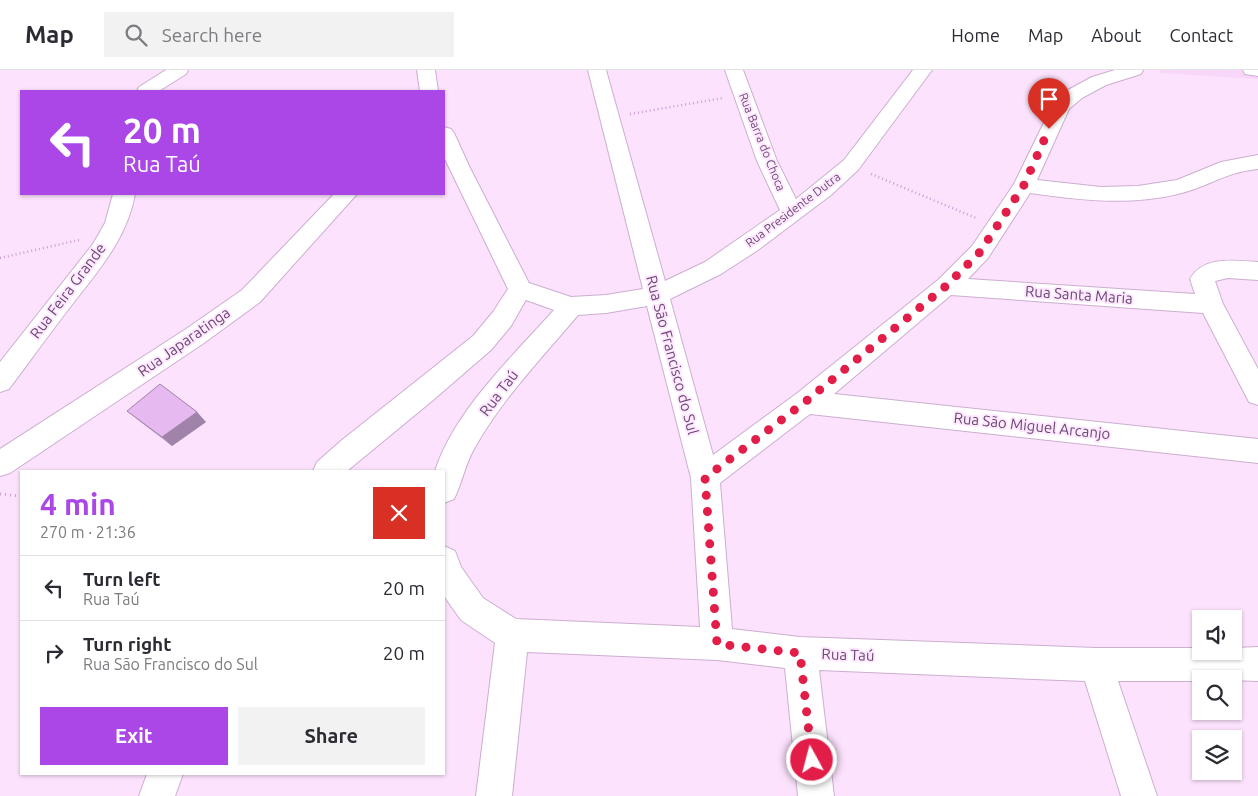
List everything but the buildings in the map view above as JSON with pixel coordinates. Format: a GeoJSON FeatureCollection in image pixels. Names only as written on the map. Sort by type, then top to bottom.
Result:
{"type":"FeatureCollection","features":[{"type":"Feature","properties":{"kind":"street"},"geometry":{"type":"LineString","coordinates":[[148,90],[179,70]]}},
{"type":"Feature","properties":{"kind":"street"},"geometry":{"type":"LineString","coordinates":[[426,70],[429,90]]}},
{"type":"Feature","properties":{"kind":"street","name":"Rua São Francisco do Sul"},"geometry":{"type":"LineString","coordinates":[[597,70],[705,478],[717,644]]}},
{"type":"Feature","properties":{"kind":"street","name":"Rua Barra do Choca"},"geometry":{"type":"LineString","coordinates":[[734,70],[767,161],[792,212]]}},
{"type":"Feature","properties":{"kind":"street","name":"Rua Presidente Dutra"},"geometry":{"type":"LineString","coordinates":[[571,306],[606,304],[656,296],[713,268],[750,244],[823,190],[851,165],[923,70]]}},
{"type":"Feature","properties":{"kind":"street"},"geometry":{"type":"LineString","coordinates":[[705,478],[805,402],[946,286],[980,252],[1024,185],[1061,106],[1076,94],[1099,81],[1134,70]]}},
{"type":"Feature","properties":{"kind":"street"},"geometry":{"type":"LineString","coordinates":[[1252,70],[1258,70]]}},
{"type":"Feature","properties":{"kind":"street"},"geometry":{"type":"LineString","coordinates":[[445,135],[459,168],[520,289],[571,306]]}},
{"type":"Feature","properties":{"kind":"street"},"geometry":{"type":"LineString","coordinates":[[1024,185],[1121,196],[1149,194],[1182,186],[1224,168],[1241,163],[1258,162]]}},
{"type":"Feature","properties":{"kind":"street","name":"Rua Feira Grande"},"geometry":{"type":"LineString","coordinates":[[0,381],[94,259],[111,233],[124,195]]}},
{"type":"Feature","properties":{"kind":"street","name":"Rua Japaratinga"},"geometry":{"type":"LineString","coordinates":[[0,464],[195,336],[251,296],[345,195]]}},
{"type":"Feature","properties":{"kind":"street"},"geometry":{"type":"LineString","coordinates":[[1258,271],[1216,270],[1206,273],[1202,279],[1211,304],[1258,394]]}},
{"type":"Feature","properties":{"kind":"street","name":"Rua Santa Maria"},"geometry":{"type":"LineString","coordinates":[[946,286],[1211,304]]}},
{"type":"Feature","properties":{"kind":"street"},"geometry":{"type":"LineString","coordinates":[[329,470],[352,449],[482,343],[502,319],[520,289]]}},
{"type":"Feature","properties":{"kind":"street","name":"Rua Taú"},"geometry":{"type":"LineString","coordinates":[[445,486],[452,462],[506,380],[571,306]]}},
{"type":"Feature","properties":{"kind":"street","name":"Rua São Miguel Arcanjo"},"geometry":{"type":"LineString","coordinates":[[805,402],[1258,450]]}},
{"type":"Feature","properties":{"kind":"street"},"geometry":{"type":"LineString","coordinates":[[445,565],[447,574],[472,609],[512,635],[494,796]]}},
{"type":"Feature","properties":{"kind":"street","name":"Rua Taú"},"geometry":{"type":"LineString","coordinates":[[512,635],[717,644],[800,653],[1096,665],[1258,664]]}},
{"type":"Feature","properties":{"kind":"street"},"geometry":{"type":"LineString","coordinates":[[800,653],[816,796]]}},
{"type":"Feature","properties":{"kind":"street"},"geometry":{"type":"LineString","coordinates":[[1096,665],[1139,796]]}},
{"type":"Feature","properties":{"kind":"street"},"geometry":{"type":"LineString","coordinates":[[157,796],[165,775]]}},
{"type":"Feature","properties":{"kind":"path"},"geometry":{"type":"LineString","coordinates":[[608,117],[743,95]]}},
{"type":"Feature","properties":{"kind":"path"},"geometry":{"type":"LineString","coordinates":[[851,165],[997,227]]}},
{"type":"Feature","properties":{"kind":"path"},"geometry":{"type":"LineString","coordinates":[[0,258],[111,233]]}},
{"type":"Feature","properties":{"kind":"path"},"geometry":{"type":"LineString","coordinates":[[0,494],[20,496]]}},
{"type":"Feature","properties":{"kind":"shaded area"},"geometry":{"type":"Polygon","coordinates":[[[1159,70],[1258,70],[1258,79],[1161,73],[1159,70]]]}},
{"type":"Feature","properties":{"kind":"route"},"geometry":{"type":"LineString","coordinates":[[812,760],[800,653],[717,644],[705,478],[805,402],[946,286],[980,252],[1024,185],[1049,129]]}}]}
